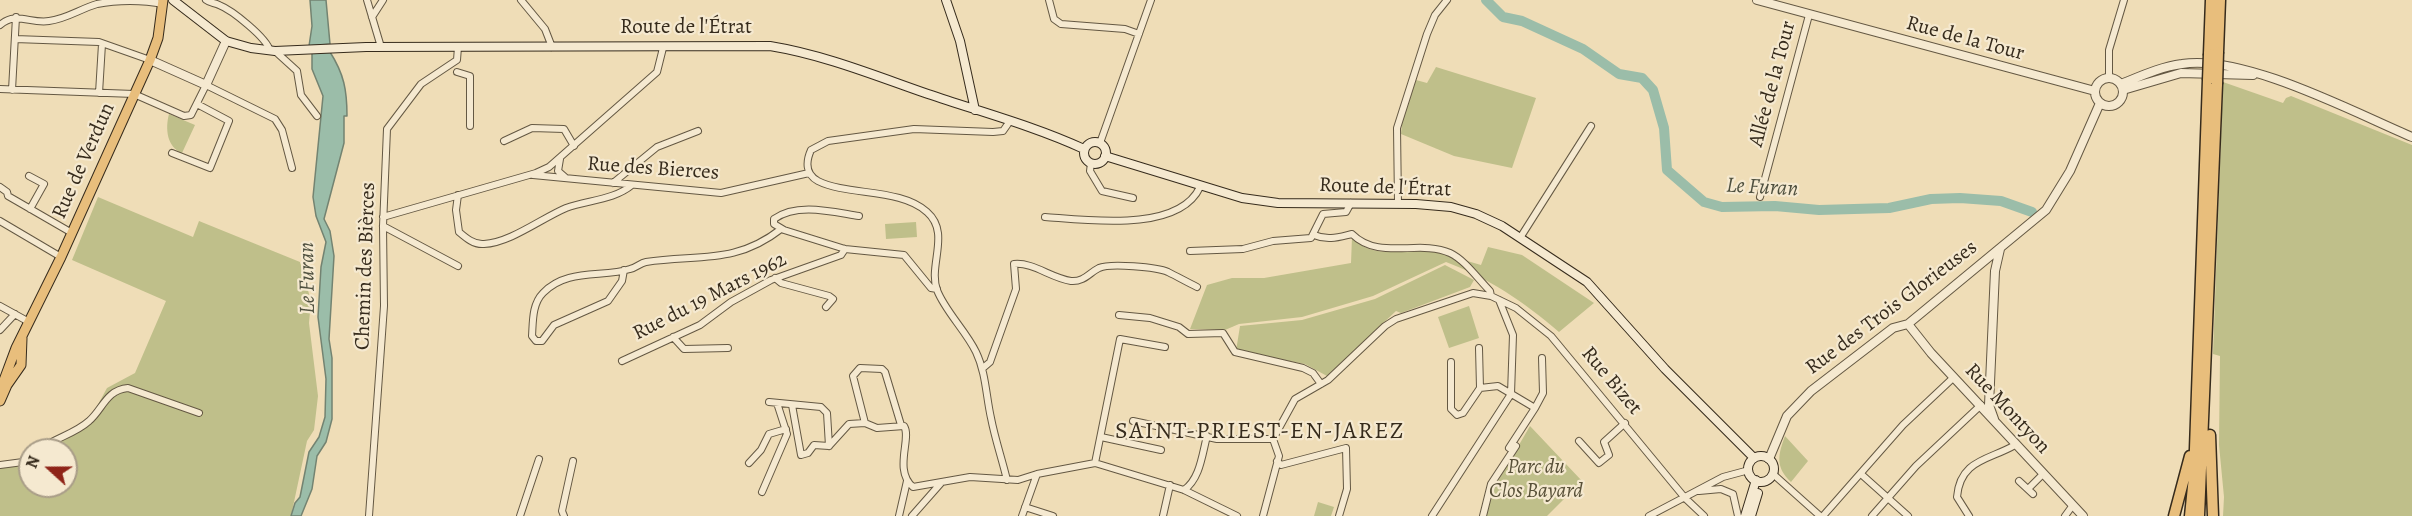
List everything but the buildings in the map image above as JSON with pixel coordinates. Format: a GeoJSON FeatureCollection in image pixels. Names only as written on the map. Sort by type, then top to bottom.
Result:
{"type":"FeatureCollection","features":[{"type":"Feature","properties":{"kind":"highway"},"geometry":{"type":"LineString","coordinates":[[2211,0],[2214,53]]}},
{"type":"Feature","properties":{"kind":"highway"},"geometry":{"type":"LineString","coordinates":[[2199,516],[2205,409],[2214,53],[2220,0]]}},
{"type":"Feature","properties":{"kind":"highway"},"geometry":{"type":"LineString","coordinates":[[2190,516],[2213,82]]}},
{"type":"Feature","properties":{"kind":"highway"},"geometry":{"type":"LineString","coordinates":[[2205,409],[2209,420],[2213,516]]}},
{"type":"Feature","properties":{"kind":"highway"},"geometry":{"type":"LineString","coordinates":[[2174,516],[2195,445]]}},
{"type":"Feature","properties":{"kind":"main road"},"geometry":{"type":"LineString","coordinates":[[173,0],[226,41]]}},
{"type":"Feature","properties":{"kind":"main road"},"geometry":{"type":"LineString","coordinates":[[946,0],[970,81],[975,110]]}},
{"type":"Feature","properties":{"kind":"main road","name":"Rue de Verdun"},"geometry":{"type":"LineString","coordinates":[[0,391],[5,373],[61,257],[150,60],[158,38],[163,2]]}},
{"type":"Feature","properties":{"kind":"main road","name":"Route de l'Étrat"},"geometry":{"type":"LineString","coordinates":[[226,41],[285,52],[337,47],[770,46],[800,51],[1010,121],[1084,149]]}},
{"type":"Feature","properties":{"kind":"main road"},"geometry":{"type":"LineString","coordinates":[[962,105],[970,81]]}},
{"type":"Feature","properties":{"kind":"main road"},"geometry":{"type":"LineString","coordinates":[[1092,142],[1100,143],[1105,149],[1105,156],[1101,162],[1091,163],[1084,156],[1084,149],[1092,142]]}},
{"type":"Feature","properties":{"kind":"main road","name":"Route de l'Étrat"},"geometry":{"type":"LineString","coordinates":[[1105,156],[1242,198],[1278,203],[1398,203],[1451,207],[1476,214],[1520,238],[1587,282],[1665,369],[1754,458]]}},
{"type":"Feature","properties":{"kind":"main road","name":"Rue de Verdun"},"geometry":{"type":"LineString","coordinates":[[0,401],[7,385],[21,366],[21,344],[24,333]]}},
{"type":"Feature","properties":{"kind":"main road"},"geometry":{"type":"LineString","coordinates":[[1745,516],[1759,481],[1773,474],[1774,467],[1769,459],[1761,456],[1754,458],[1749,470],[1759,481]]}},
{"type":"Feature","properties":{"kind":"main road"},"geometry":{"type":"LineString","coordinates":[[1751,516],[1759,481]]}},
{"type":"Feature","properties":{"kind":"street"},"geometry":{"type":"LineString","coordinates":[[206,0],[211,4],[219,4],[243,21],[297,71],[301,95],[317,116]]}},
{"type":"Feature","properties":{"kind":"street"},"geometry":{"type":"LineString","coordinates":[[367,0],[381,47]]}},
{"type":"Feature","properties":{"kind":"street"},"geometry":{"type":"LineString","coordinates":[[372,17],[383,0]]}},
{"type":"Feature","properties":{"kind":"street"},"geometry":{"type":"LineString","coordinates":[[521,0],[545,29],[552,47]]}},
{"type":"Feature","properties":{"kind":"street"},"geometry":{"type":"LineString","coordinates":[[1049,0],[1054,19],[1061,24],[1125,29],[1139,34]]}},
{"type":"Feature","properties":{"kind":"street"},"geometry":{"type":"LineString","coordinates":[[1100,143],[1151,0]]}},
{"type":"Feature","properties":{"kind":"street"},"geometry":{"type":"LineString","coordinates":[[1398,203],[1397,128],[1427,34],[1435,15],[1447,0]]}},
{"type":"Feature","properties":{"kind":"street","name":"Rue de la Tour"},"geometry":{"type":"LineString","coordinates":[[1757,0],[2095,92]]}},
{"type":"Feature","properties":{"kind":"street"},"geometry":{"type":"LineString","coordinates":[[2109,78],[2109,50],[2124,0]]}},
{"type":"Feature","properties":{"kind":"street"},"geometry":{"type":"LineString","coordinates":[[0,26],[7,19],[16,17],[47,21],[63,19],[98,3],[163,2]]}},
{"type":"Feature","properties":{"kind":"street","name":"Allée de la Tour"},"geometry":{"type":"LineString","coordinates":[[1760,197],[1809,15]]}},
{"type":"Feature","properties":{"kind":"street"},"geometry":{"type":"LineString","coordinates":[[12,90],[16,17]]}},
{"type":"Feature","properties":{"kind":"street"},"geometry":{"type":"LineString","coordinates":[[15,39],[99,42],[150,60],[206,85],[274,118],[282,130],[292,168]]}},
{"type":"Feature","properties":{"kind":"street"},"geometry":{"type":"LineString","coordinates":[[0,89],[134,94],[184,116],[191,115],[226,41]]}},
{"type":"Feature","properties":{"kind":"street"},"geometry":{"type":"LineString","coordinates":[[99,93],[102,44]]}},
{"type":"Feature","properties":{"kind":"street","name":"Chemin des Bièrces"},"geometry":{"type":"LineString","coordinates":[[369,516],[384,306],[383,217],[387,129],[421,84],[457,60],[458,47]]}},
{"type":"Feature","properties":{"kind":"street","name":"Rue des Bierces"},"geometry":{"type":"LineString","coordinates":[[383,217],[530,175],[549,167],[657,72],[663,48]]}},
{"type":"Feature","properties":{"kind":"street"},"geometry":{"type":"LineString","coordinates":[[457,72],[470,76],[470,126]]}},
{"type":"Feature","properties":{"kind":"street"},"geometry":{"type":"LineString","coordinates":[[2109,78],[2122,87],[2181,73],[2267,76],[2412,137]]}},
{"type":"Feature","properties":{"kind":"street"},"geometry":{"type":"LineString","coordinates":[[2109,78],[2098,84],[2095,92],[2100,103],[2111,106],[2118,103],[2122,87]]}},
{"type":"Feature","properties":{"kind":"street","name":"Rue des Trois Glorieuses"},"geometry":{"type":"LineString","coordinates":[[1769,459],[1787,416],[1810,391],[1893,328],[1908,324],[2046,210],[2056,197],[2100,103]]}},
{"type":"Feature","properties":{"kind":"street"},"geometry":{"type":"LineString","coordinates":[[172,153],[210,168],[229,121],[197,104]]}},
{"type":"Feature","properties":{"kind":"street"},"geometry":{"type":"LineString","coordinates":[[1007,480],[991,420],[983,368],[976,350],[937,289],[938,232],[926,210],[898,199],[820,182],[809,173],[807,158],[811,150],[828,141],[914,129],[1003,131],[1010,121]]}},
{"type":"Feature","properties":{"kind":"street"},"geometry":{"type":"LineString","coordinates":[[1520,238],[1591,126]]}},
{"type":"Feature","properties":{"kind":"street"},"geometry":{"type":"LineString","coordinates":[[504,141],[532,128],[564,129],[574,146]]}},
{"type":"Feature","properties":{"kind":"street"},"geometry":{"type":"LineString","coordinates":[[613,183],[657,147],[698,131]]}},
{"type":"Feature","properties":{"kind":"street"},"geometry":{"type":"LineString","coordinates":[[560,159],[558,171],[566,179]]}},
{"type":"Feature","properties":{"kind":"street"},"geometry":{"type":"LineString","coordinates":[[1091,163],[1089,171],[1102,191],[1134,198]]}},
{"type":"Feature","properties":{"kind":"street"},"geometry":{"type":"LineString","coordinates":[[549,167],[556,179]]}},
{"type":"Feature","properties":{"kind":"street","name":"Rue des Bierces"},"geometry":{"type":"LineString","coordinates":[[530,175],[722,192],[809,173]]}},
{"type":"Feature","properties":{"kind":"street"},"geometry":{"type":"LineString","coordinates":[[29,176],[44,184],[30,209]]}},
{"type":"Feature","properties":{"kind":"street"},"geometry":{"type":"LineString","coordinates":[[458,195],[456,210],[459,232],[470,241],[483,244],[519,231],[565,209],[623,193],[632,185]]}},
{"type":"Feature","properties":{"kind":"street"},"geometry":{"type":"LineString","coordinates":[[0,187],[30,209],[72,233]]}},
{"type":"Feature","properties":{"kind":"street"},"geometry":{"type":"LineString","coordinates":[[1045,217],[1105,221],[1170,214],[1187,206],[1200,187]]}},
{"type":"Feature","properties":{"kind":"street"},"geometry":{"type":"LineString","coordinates":[[1314,236],[1323,214],[1346,212],[1351,203]]}},
{"type":"Feature","properties":{"kind":"street"},"geometry":{"type":"LineString","coordinates":[[859,216],[795,210],[781,213],[774,219],[774,224],[782,229],[845,249],[904,255],[931,288],[937,289]]}},
{"type":"Feature","properties":{"kind":"street"},"geometry":{"type":"LineString","coordinates":[[0,221],[61,257]]}},
{"type":"Feature","properties":{"kind":"street"},"geometry":{"type":"LineString","coordinates":[[383,226],[458,266]]}},
{"type":"Feature","properties":{"kind":"street"},"geometry":{"type":"LineString","coordinates":[[624,270],[622,281],[608,301],[554,325],[542,342],[536,341],[532,336],[535,308],[542,294],[553,285],[594,272],[624,270],[644,262],[713,258],[747,248],[782,229]]}},
{"type":"Feature","properties":{"kind":"street"},"geometry":{"type":"LineString","coordinates":[[1190,251],[1243,249],[1314,236],[1322,239],[1341,238],[1352,234],[1358,241],[1373,247],[1435,249],[1450,253],[1490,291],[1491,296],[1473,293],[1459,295],[1396,319],[1328,380],[1295,399],[1273,439],[1279,456],[1263,516]]}},
{"type":"Feature","properties":{"kind":"street"},"geometry":{"type":"LineString","coordinates":[[1996,424],[1989,405],[1995,271],[2001,248]]}},
{"type":"Feature","properties":{"kind":"street","name":"Rue du 19 Mars 1962"},"geometry":{"type":"LineString","coordinates":[[622,361],[700,325],[731,302],[775,278],[841,255],[845,249]]}},
{"type":"Feature","properties":{"kind":"street"},"geometry":{"type":"LineString","coordinates":[[1983,263],[1995,271]]}},
{"type":"Feature","properties":{"kind":"street"},"geometry":{"type":"LineString","coordinates":[[983,368],[990,362],[1016,289],[1014,264],[1028,265],[1052,276],[1072,281],[1087,278],[1100,268],[1167,271],[1197,286]]}},
{"type":"Feature","properties":{"kind":"street"},"geometry":{"type":"LineString","coordinates":[[775,278],[780,283],[829,296],[833,299],[826,308]]}},
{"type":"Feature","properties":{"kind":"street","name":"Rue Bizet"},"geometry":{"type":"LineString","coordinates":[[1491,296],[1516,308],[1551,336],[1685,498],[1704,516]]}},
{"type":"Feature","properties":{"kind":"street"},"geometry":{"type":"LineString","coordinates":[[1432,516],[1511,394],[1513,335],[1499,300]]}},
{"type":"Feature","properties":{"kind":"street"},"geometry":{"type":"LineString","coordinates":[[0,306],[29,322]]}},
{"type":"Feature","properties":{"kind":"street"},"geometry":{"type":"LineString","coordinates":[[0,330],[15,314]]}},
{"type":"Feature","properties":{"kind":"street"},"geometry":{"type":"LineString","coordinates":[[1119,315],[1150,318],[1179,327],[1188,334],[1222,333],[1235,352],[1303,368],[1313,373],[1321,384]]}},
{"type":"Feature","properties":{"kind":"street","name":"Rue Montyon"},"geometry":{"type":"LineString","coordinates":[[1908,324],[1953,378],[1981,405],[2015,445],[2083,516]]}},
{"type":"Feature","properties":{"kind":"street"},"geometry":{"type":"LineString","coordinates":[[673,338],[684,349],[728,348]]}},
{"type":"Feature","properties":{"kind":"street"},"geometry":{"type":"LineString","coordinates":[[1095,463],[1120,339],[1165,347]]}},
{"type":"Feature","properties":{"kind":"street"},"geometry":{"type":"LineString","coordinates":[[1451,362],[1452,409],[1457,415],[1463,413],[1479,388],[1479,348]]}},
{"type":"Feature","properties":{"kind":"street"},"geometry":{"type":"LineString","coordinates":[[1483,516],[1491,484],[1543,393],[1542,358]]}},
{"type":"Feature","properties":{"kind":"street"},"geometry":{"type":"LineString","coordinates":[[865,423],[853,376],[860,368],[877,368],[885,372],[901,425],[907,431],[903,454],[908,481],[899,516]]}},
{"type":"Feature","properties":{"kind":"street"},"geometry":{"type":"LineString","coordinates":[[1773,474],[1821,516],[1862,474],[1903,425],[1953,378]]}},
{"type":"Feature","properties":{"kind":"street"},"geometry":{"type":"LineString","coordinates":[[1479,388],[1498,386],[1535,408]]}},
{"type":"Feature","properties":{"kind":"street"},"geometry":{"type":"LineString","coordinates":[[60,438],[89,421],[110,394],[121,388],[128,388],[199,413]]}},
{"type":"Feature","properties":{"kind":"street"},"geometry":{"type":"LineString","coordinates":[[1974,399],[1983,400],[1990,394]]}},
{"type":"Feature","properties":{"kind":"street"},"geometry":{"type":"LineString","coordinates":[[769,402],[821,407],[827,413],[829,446]]}},
{"type":"Feature","properties":{"kind":"street"},"geometry":{"type":"LineString","coordinates":[[762,492],[780,454],[786,427],[777,403]]}},
{"type":"Feature","properties":{"kind":"street"},"geometry":{"type":"LineString","coordinates":[[792,405],[801,454],[808,453],[818,444],[829,446]]}},
{"type":"Feature","properties":{"kind":"street"},"geometry":{"type":"LineString","coordinates":[[1872,516],[1906,478],[1981,405]]}},
{"type":"Feature","properties":{"kind":"street"},"geometry":{"type":"LineString","coordinates":[[1133,421],[1233,440],[1273,439]]}},
{"type":"Feature","properties":{"kind":"street"},"geometry":{"type":"LineString","coordinates":[[829,446],[849,424],[865,423],[877,428],[901,425]]}},
{"type":"Feature","properties":{"kind":"street"},"geometry":{"type":"LineString","coordinates":[[1579,441],[1599,463],[1609,455],[1604,442],[1625,423]]}},
{"type":"Feature","properties":{"kind":"street"},"geometry":{"type":"LineString","coordinates":[[750,463],[770,434],[786,427],[796,430]]}},
{"type":"Feature","properties":{"kind":"street"},"geometry":{"type":"LineString","coordinates":[[1184,490],[1192,485],[1196,476],[1207,436]]}},
{"type":"Feature","properties":{"kind":"street"},"geometry":{"type":"LineString","coordinates":[[1101,437],[1161,450]]}},
{"type":"Feature","properties":{"kind":"street"},"geometry":{"type":"LineString","coordinates":[[1969,516],[1958,497],[1964,477],[1983,458],[2015,445]]}},
{"type":"Feature","properties":{"kind":"street"},"geometry":{"type":"LineString","coordinates":[[1277,461],[1281,465],[1294,463],[1346,448],[1347,489],[1339,516]]}},
{"type":"Feature","properties":{"kind":"street"},"geometry":{"type":"LineString","coordinates":[[520,516],[539,459]]}},
{"type":"Feature","properties":{"kind":"street"},"geometry":{"type":"LineString","coordinates":[[564,516],[562,510],[573,460]]}},
{"type":"Feature","properties":{"kind":"street"},"geometry":{"type":"LineString","coordinates":[[0,465],[18,463]]}},
{"type":"Feature","properties":{"kind":"street"},"geometry":{"type":"LineString","coordinates":[[908,481],[917,487],[970,477],[1018,480],[1095,463],[1184,490],[1237,516]]}},
{"type":"Feature","properties":{"kind":"street"},"geometry":{"type":"LineString","coordinates":[[1649,516],[1723,477],[1749,470]]}},
{"type":"Feature","properties":{"kind":"street"},"geometry":{"type":"LineString","coordinates":[[1022,516],[1037,474]]}},
{"type":"Feature","properties":{"kind":"street"},"geometry":{"type":"LineString","coordinates":[[1862,474],[1908,516]]}},
{"type":"Feature","properties":{"kind":"street"},"geometry":{"type":"LineString","coordinates":[[2029,488],[2043,474]]}},
{"type":"Feature","properties":{"kind":"street"},"geometry":{"type":"LineString","coordinates":[[2019,481],[2033,494]]}},
{"type":"Feature","properties":{"kind":"street"},"geometry":{"type":"LineString","coordinates":[[912,516],[941,483]]}},
{"type":"Feature","properties":{"kind":"street"},"geometry":{"type":"LineString","coordinates":[[1163,516],[1170,485]]}},
{"type":"Feature","properties":{"kind":"street"},"geometry":{"type":"LineString","coordinates":[[1696,492],[1721,489],[1733,494],[1738,516]]}},
{"type":"Feature","properties":{"kind":"street"},"geometry":{"type":"LineString","coordinates":[[2065,516],[2073,505]]}},
{"type":"Feature","properties":{"kind":"street"},"geometry":{"type":"LineString","coordinates":[[1025,507],[1053,516]]}},
{"type":"Feature","properties":{"kind":"green space"},"geometry":{"type":"Polygon","coordinates":[[[1436,67],[1536,98],[1512,168],[1454,156],[1401,134],[1402,122],[1416,80],[1427,83],[1436,67]]]}},
{"type":"Feature","properties":{"kind":"green space"},"geometry":{"type":"Polygon","coordinates":[[[2223,82],[2283,103],[2291,96],[2412,145],[2412,516],[2223,516],[2224,497],[2219,445],[2220,356],[2213,354],[2223,82]]]}},
{"type":"Feature","properties":{"kind":"green space"},"geometry":{"type":"Polygon","coordinates":[[[169,114],[195,125],[182,153],[173,146],[168,137],[169,114]]]}},
{"type":"Feature","properties":{"kind":"green space"},"geometry":{"type":"Polygon","coordinates":[[[98,197],[193,237],[199,221],[300,262],[311,301],[309,323],[318,396],[314,430],[307,441],[291,516],[0,516],[0,464],[18,462],[18,498],[78,498],[78,438],[60,438],[89,421],[107,388],[135,373],[166,301],[72,260],[98,197]]]}},
{"type":"Feature","properties":{"kind":"green space"},"geometry":{"type":"Polygon","coordinates":[[[916,222],[917,237],[886,239],[885,224],[916,222]]]}},
{"type":"Feature","properties":{"kind":"green space"},"geometry":{"type":"Polygon","coordinates":[[[1352,237],[1360,245],[1370,249],[1391,252],[1436,252],[1481,265],[1488,247],[1522,255],[1594,303],[1559,332],[1506,292],[1446,262],[1373,296],[1302,317],[1239,324],[1225,330],[1190,329],[1207,285],[1232,278],[1264,278],[1351,263],[1352,237]]]}},
{"type":"Feature","properties":{"kind":"green space"},"geometry":{"type":"Polygon","coordinates":[[[1445,265],[1474,280],[1470,287],[1401,313],[1396,311],[1327,376],[1305,364],[1236,351],[1240,326],[1302,320],[1375,299],[1445,265]]]}},
{"type":"Feature","properties":{"kind":"green space"},"geometry":{"type":"Polygon","coordinates":[[[1469,306],[1479,338],[1449,348],[1438,317],[1469,306]]]}},
{"type":"Feature","properties":{"kind":"green space","name":"Parc du Clos Bayard"},"geometry":{"type":"Polygon","coordinates":[[[1530,426],[1582,481],[1547,516],[1485,516],[1495,486],[1530,426]]]}},
{"type":"Feature","properties":{"kind":"green space"},"geometry":{"type":"Polygon","coordinates":[[[1785,436],[1808,461],[1791,482],[1782,471],[1779,460],[1785,436]]]}},
{"type":"Feature","properties":{"kind":"green space"},"geometry":{"type":"Polygon","coordinates":[[[1318,502],[1334,507],[1331,516],[1314,516],[1318,502]]]}},
{"type":"Feature","properties":{"kind":"shaded area"},"geometry":{"type":"Polygon","coordinates":[[[310,0],[326,0],[330,44],[309,46],[312,26],[310,0]]]}},
{"type":"Feature","properties":{"kind":"shaded area"},"geometry":{"type":"Polygon","coordinates":[[[330,52],[344,82],[347,116],[344,116],[344,143],[324,219],[330,231],[334,256],[329,339],[332,358],[332,419],[326,442],[317,456],[312,489],[301,516],[291,516],[295,503],[300,497],[309,452],[319,437],[325,417],[326,379],[318,317],[321,267],[326,242],[316,216],[313,197],[323,96],[312,69],[312,53],[330,52]]]}},
{"type":"Feature","properties":{"kind":"waterway","name":"Le Furan"},"geometry":{"type":"LineString","coordinates":[[1486,0],[1503,17],[1522,21],[1583,49],[1619,74],[1642,78],[1653,90],[1664,128],[1667,170],[1704,202],[1722,207],[1775,206],[1819,210],[1889,208],[1931,199],[1960,198],[2001,201],[2032,212]]}},
{"type":"Feature","properties":{"kind":"district","name":"SAINT-PRIEST-EN-JAREZ"},"geometry":{"type":"Point","coordinates":[1260,432]}}]}
